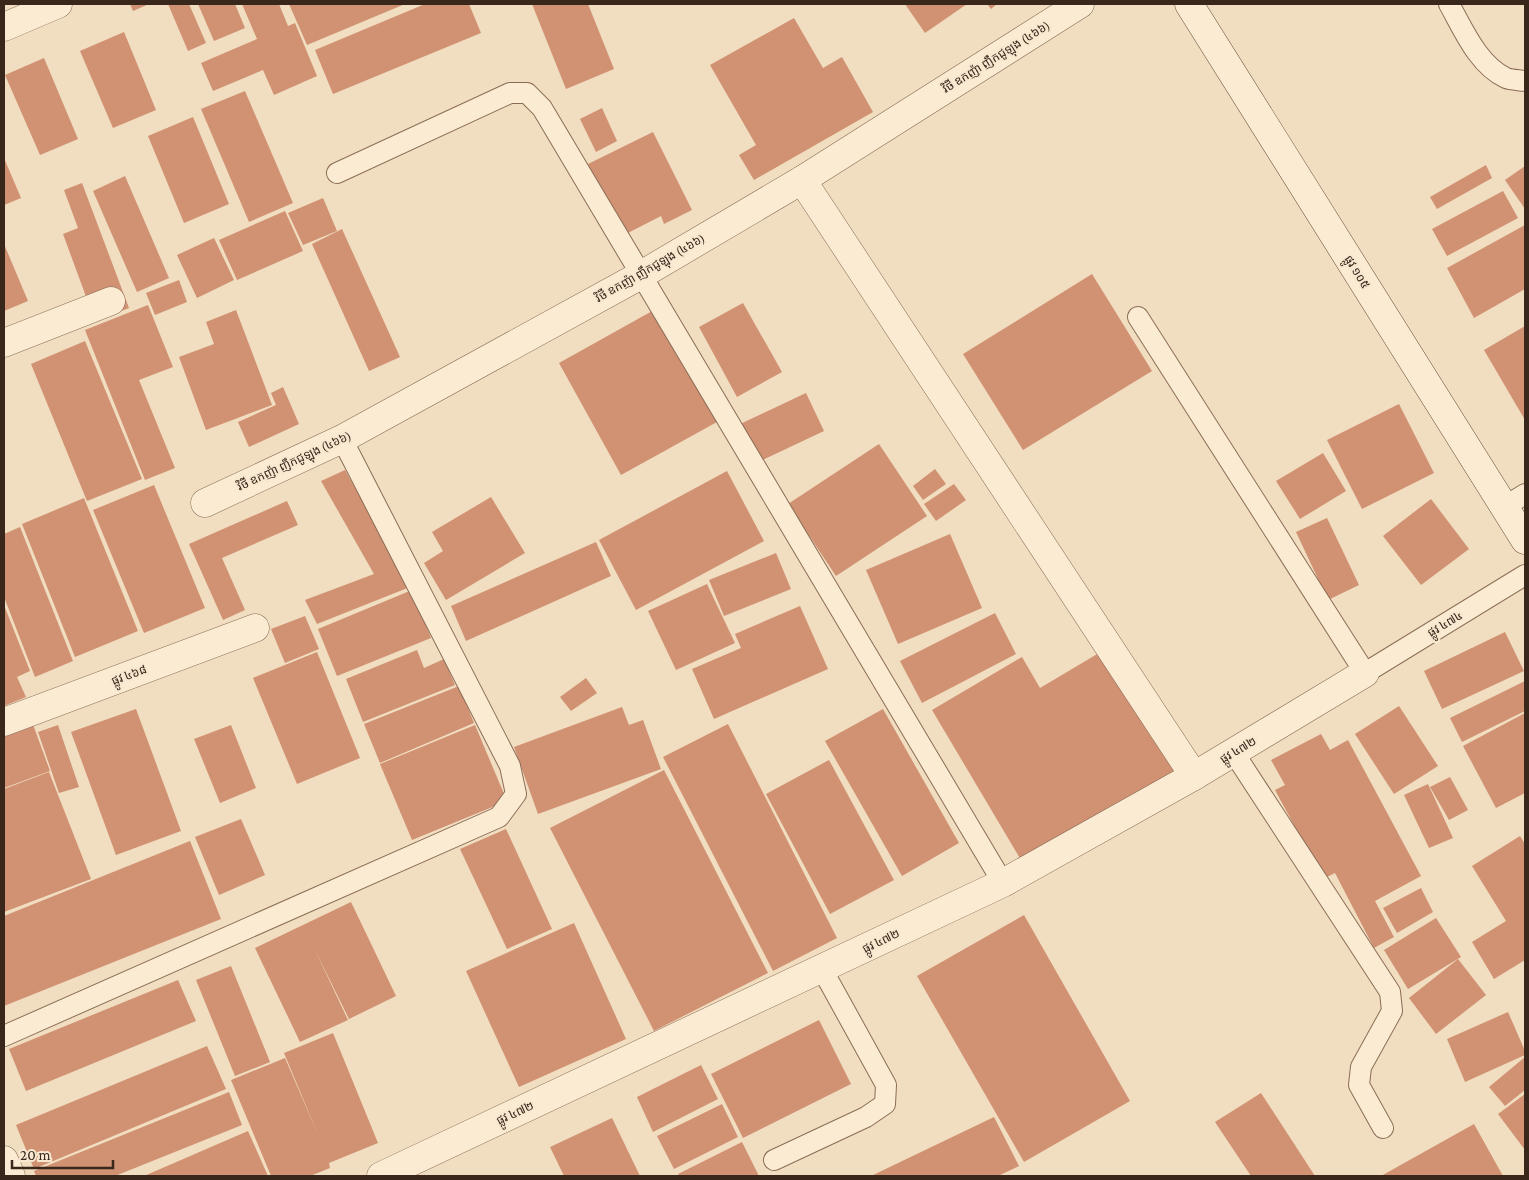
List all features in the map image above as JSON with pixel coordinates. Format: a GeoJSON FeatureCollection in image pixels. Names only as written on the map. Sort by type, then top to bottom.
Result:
{"type":"FeatureCollection","features":[{"type":"Feature","properties":{"kind":"street"},"geometry":{"type":"LineString","coordinates":[[4,27],[58,4]]}},
{"type":"Feature","properties":{"kind":"street","name":"វិថី ឧកញ៉ា ញឹកជូឡុង (៤៦៦)"},"geometry":{"type":"LineString","coordinates":[[205,503],[342,440],[641,274],[802,180],[1080,4]]}},
{"type":"Feature","properties":{"kind":"street","name":"ផ្លូវ ១០៥"},"geometry":{"type":"LineString","coordinates":[[1188,4],[1515,500],[1525,540]]}},
{"type":"Feature","properties":{"kind":"street"},"geometry":{"type":"LineString","coordinates":[[802,180],[1194,776]]}},
{"type":"Feature","properties":{"kind":"street"},"geometry":{"type":"LineString","coordinates":[[4,344],[111,301]]}},
{"type":"Feature","properties":{"kind":"street","name":"ផ្លូវ ៤៦៨"},"geometry":{"type":"LineString","coordinates":[[4,722],[255,628]]}},
{"type":"Feature","properties":{"kind":"street","name":"ផ្លូវ ៤៧២"},"geometry":{"type":"LineString","coordinates":[[380,1176],[1003,883],[1194,776],[1365,673]]}},
{"type":"Feature","properties":{"kind":"street"},"geometry":{"type":"LineString","coordinates":[[4,1160],[11,1176]]}},
{"type":"Feature","properties":{"kind":"lane"},"geometry":{"type":"LineString","coordinates":[[1449,4],[1472,47],[1492,70],[1507,79],[1525,81]]}},
{"type":"Feature","properties":{"kind":"lane"},"geometry":{"type":"LineString","coordinates":[[337,173],[510,93],[527,93],[542,108],[1003,883]]}},
{"type":"Feature","properties":{"kind":"lane"},"geometry":{"type":"LineString","coordinates":[[1138,317],[1365,673]]}},
{"type":"Feature","properties":{"kind":"lane"},"geometry":{"type":"LineString","coordinates":[[4,1036],[500,817],[516,794],[510,766],[342,440]]}},
{"type":"Feature","properties":{"kind":"lane","name":"ផ្លូវ ៤៧៤"},"geometry":{"type":"LineString","coordinates":[[1365,673],[1525,575]]}},
{"type":"Feature","properties":{"kind":"lane"},"geometry":{"type":"LineString","coordinates":[[1234,752],[1390,992],[1392,1011],[1360,1067],[1359,1084],[1384,1128]]}},
{"type":"Feature","properties":{"kind":"lane"},"geometry":{"type":"LineString","coordinates":[[774,1160],[866,1117],[885,1104],[886,1085],[822,969]]}},
{"type":"Feature","properties":{"kind":"building"},"geometry":{"type":"Polygon","coordinates":[[[130,4],[149,4],[133,11],[130,4]]]}},
{"type":"Feature","properties":{"kind":"building"},"geometry":{"type":"Polygon","coordinates":[[[168,4],[189,4],[206,43],[188,51],[168,4]]]}},
{"type":"Feature","properties":{"kind":"building"},"geometry":{"type":"Polygon","coordinates":[[[198,4],[235,4],[245,28],[214,41],[198,4]]]}},
{"type":"Feature","properties":{"kind":"building"},"geometry":{"type":"Polygon","coordinates":[[[242,4],[279,4],[288,26],[295,23],[317,76],[274,95],[263,70],[213,91],[201,63],[257,39],[242,4]]]}},
{"type":"Feature","properties":{"kind":"building"},"geometry":{"type":"Polygon","coordinates":[[[289,4],[405,4],[307,45],[289,4]]]}},
{"type":"Feature","properties":{"kind":"building"},"geometry":{"type":"Polygon","coordinates":[[[425,4],[469,4],[481,33],[333,94],[315,50],[425,4]]]}},
{"type":"Feature","properties":{"kind":"building"},"geometry":{"type":"Polygon","coordinates":[[[532,4],[588,4],[614,69],[566,89],[532,4]]]}},
{"type":"Feature","properties":{"kind":"building"},"geometry":{"type":"Polygon","coordinates":[[[905,4],[967,4],[925,33],[905,4]]]}},
{"type":"Feature","properties":{"kind":"building"},"geometry":{"type":"Polygon","coordinates":[[[987,4],[997,4],[991,9],[987,4]]]}},
{"type":"Feature","properties":{"kind":"building"},"geometry":{"type":"Polygon","coordinates":[[[794,18],[823,68],[842,57],[873,112],[754,180],[739,155],[756,145],[710,65],[794,18]]]}},
{"type":"Feature","properties":{"kind":"building"},"geometry":{"type":"Polygon","coordinates":[[[124,32],[156,110],[113,128],[80,51],[124,32]]]}},
{"type":"Feature","properties":{"kind":"building"},"geometry":{"type":"Polygon","coordinates":[[[44,58],[78,139],[40,155],[5,75],[44,58]]]}},
{"type":"Feature","properties":{"kind":"building"},"geometry":{"type":"Polygon","coordinates":[[[245,91],[293,203],[249,222],[201,109],[245,91]]]}},
{"type":"Feature","properties":{"kind":"building"},"geometry":{"type":"Polygon","coordinates":[[[602,108],[617,141],[596,152],[580,119],[602,108]]]}},
{"type":"Feature","properties":{"kind":"building"},"geometry":{"type":"Polygon","coordinates":[[[193,117],[229,204],[184,223],[148,136],[193,117]]]}},
{"type":"Feature","properties":{"kind":"building"},"geometry":{"type":"Polygon","coordinates":[[[653,132],[692,210],[664,224],[661,216],[624,235],[588,164],[653,132]]]}},
{"type":"Feature","properties":{"kind":"building"},"geometry":{"type":"Polygon","coordinates":[[[4,158],[21,198],[4,205],[4,158]]]}},
{"type":"Feature","properties":{"kind":"building"},"geometry":{"type":"Polygon","coordinates":[[[1486,165],[1492,178],[1437,209],[1430,197],[1486,165]]]}},
{"type":"Feature","properties":{"kind":"building"},"geometry":{"type":"Polygon","coordinates":[[[1525,166],[1525,209],[1505,180],[1525,166]]]}},
{"type":"Feature","properties":{"kind":"building"},"geometry":{"type":"Polygon","coordinates":[[[125,176],[169,278],[137,292],[93,191],[125,176]]]}},
{"type":"Feature","properties":{"kind":"building"},"geometry":{"type":"Polygon","coordinates":[[[82,183],[129,308],[95,321],[63,234],[78,228],[64,190],[82,183]]]}},
{"type":"Feature","properties":{"kind":"building"},"geometry":{"type":"Polygon","coordinates":[[[1503,191],[1518,218],[1447,256],[1432,229],[1503,191]]]}},
{"type":"Feature","properties":{"kind":"building"},"geometry":{"type":"Polygon","coordinates":[[[323,198],[337,231],[303,245],[288,213],[323,198]]]}},
{"type":"Feature","properties":{"kind":"building"},"geometry":{"type":"Polygon","coordinates":[[[285,211],[303,251],[237,280],[219,240],[285,211]]]}},
{"type":"Feature","properties":{"kind":"building"},"geometry":{"type":"Polygon","coordinates":[[[1525,225],[1525,289],[1474,318],[1447,268],[1525,225]]]}},
{"type":"Feature","properties":{"kind":"building"},"geometry":{"type":"Polygon","coordinates":[[[342,229],[400,357],[369,371],[312,244],[342,229]]]}},
{"type":"Feature","properties":{"kind":"building"},"geometry":{"type":"Polygon","coordinates":[[[214,238],[234,280],[197,298],[177,255],[214,238]]]}},
{"type":"Feature","properties":{"kind":"building"},"geometry":{"type":"Polygon","coordinates":[[[4,244],[28,301],[4,311],[4,244]]]}},
{"type":"Feature","properties":{"kind":"building"},"geometry":{"type":"Polygon","coordinates":[[[1092,274],[1152,371],[1023,450],[963,354],[1092,274]]]}},
{"type":"Feature","properties":{"kind":"building"},"geometry":{"type":"Polygon","coordinates":[[[179,280],[187,302],[155,315],[146,293],[179,280]]]}},
{"type":"Feature","properties":{"kind":"building"},"geometry":{"type":"Polygon","coordinates":[[[743,303],[782,372],[737,397],[699,327],[743,303]]]}},
{"type":"Feature","properties":{"kind":"building"},"geometry":{"type":"Polygon","coordinates":[[[148,305],[173,367],[139,380],[175,468],[145,480],[85,330],[148,305]]]}},
{"type":"Feature","properties":{"kind":"building"},"geometry":{"type":"Polygon","coordinates":[[[236,310],[272,405],[206,430],[179,357],[214,344],[206,322],[236,310]]]}},
{"type":"Feature","properties":{"kind":"building"},"geometry":{"type":"Polygon","coordinates":[[[654,310],[717,422],[621,475],[559,363],[654,310]]]}},
{"type":"Feature","properties":{"kind":"building"},"geometry":{"type":"Polygon","coordinates":[[[1525,326],[1525,420],[1484,350],[1525,326]]]}},
{"type":"Feature","properties":{"kind":"building"},"geometry":{"type":"Polygon","coordinates":[[[85,341],[142,479],[87,501],[31,364],[85,341]]]}},
{"type":"Feature","properties":{"kind":"building"},"geometry":{"type":"Polygon","coordinates":[[[283,387],[299,424],[249,447],[238,422],[276,405],[271,393],[283,387]]]}},
{"type":"Feature","properties":{"kind":"building"},"geometry":{"type":"Polygon","coordinates":[[[806,393],[824,431],[756,463],[738,425],[806,393]]]}},
{"type":"Feature","properties":{"kind":"building"},"geometry":{"type":"Polygon","coordinates":[[[1399,404],[1434,473],[1362,509],[1327,440],[1399,404]]]}},
{"type":"Feature","properties":{"kind":"building"},"geometry":{"type":"Polygon","coordinates":[[[879,444],[927,516],[836,576],[788,504],[879,444]]]}},
{"type":"Feature","properties":{"kind":"building"},"geometry":{"type":"Polygon","coordinates":[[[1323,453],[1346,491],[1300,519],[1276,481],[1323,453]]]}},
{"type":"Feature","properties":{"kind":"building"},"geometry":{"type":"Polygon","coordinates":[[[935,469],[946,484],[923,500],[913,486],[935,469]]]}},
{"type":"Feature","properties":{"kind":"building"},"geometry":{"type":"Polygon","coordinates":[[[345,470],[410,587],[317,624],[305,600],[374,574],[321,481],[345,470]]]}},
{"type":"Feature","properties":{"kind":"building"},"geometry":{"type":"Polygon","coordinates":[[[727,471],[764,541],[636,610],[599,540],[727,471]]]}},
{"type":"Feature","properties":{"kind":"building"},"geometry":{"type":"Polygon","coordinates":[[[954,484],[966,500],[936,521],[924,504],[954,484]]]}},
{"type":"Feature","properties":{"kind":"building"},"geometry":{"type":"Polygon","coordinates":[[[154,485],[205,608],[144,633],[93,510],[154,485]]]}},
{"type":"Feature","properties":{"kind":"building"},"geometry":{"type":"Polygon","coordinates":[[[491,497],[525,553],[446,600],[424,563],[443,551],[432,532],[491,497]]]}},
{"type":"Feature","properties":{"kind":"building"},"geometry":{"type":"Polygon","coordinates":[[[84,498],[138,631],[75,657],[22,524],[84,498]]]}},
{"type":"Feature","properties":{"kind":"building"},"geometry":{"type":"Polygon","coordinates":[[[1431,499],[1469,549],[1421,585],[1383,536],[1431,499]]]}},
{"type":"Feature","properties":{"kind":"building"},"geometry":{"type":"Polygon","coordinates":[[[287,501],[298,525],[222,558],[245,610],[223,620],[189,544],[287,501]]]}},
{"type":"Feature","properties":{"kind":"building"},"geometry":{"type":"Polygon","coordinates":[[[1327,518],[1359,585],[1328,600],[1296,532],[1327,518]]]}},
{"type":"Feature","properties":{"kind":"building"},"geometry":{"type":"Polygon","coordinates":[[[20,527],[73,661],[35,677],[4,597],[4,534],[20,527]]]}},
{"type":"Feature","properties":{"kind":"building"},"geometry":{"type":"Polygon","coordinates":[[[950,534],[982,608],[898,644],[866,570],[950,534]]]}},
{"type":"Feature","properties":{"kind":"building"},"geometry":{"type":"Polygon","coordinates":[[[596,542],[611,576],[466,641],[451,606],[596,542]]]}},
{"type":"Feature","properties":{"kind":"building"},"geometry":{"type":"Polygon","coordinates":[[[776,553],[791,589],[724,616],[709,580],[776,553]]]}},
{"type":"Feature","properties":{"kind":"building"},"geometry":{"type":"Polygon","coordinates":[[[707,584],[735,643],[676,670],[648,611],[707,584]]]}},
{"type":"Feature","properties":{"kind":"building"},"geometry":{"type":"Polygon","coordinates":[[[412,590],[431,638],[337,676],[318,629],[412,590]]]}},
{"type":"Feature","properties":{"kind":"building"},"geometry":{"type":"Polygon","coordinates":[[[4,605],[30,671],[17,677],[26,697],[4,706],[4,605]]]}},
{"type":"Feature","properties":{"kind":"building"},"geometry":{"type":"Polygon","coordinates":[[[800,606],[828,669],[714,719],[692,669],[741,648],[735,634],[800,606]]]}},
{"type":"Feature","properties":{"kind":"building"},"geometry":{"type":"Polygon","coordinates":[[[995,613],[1016,654],[922,703],[900,661],[995,613]]]}},
{"type":"Feature","properties":{"kind":"building"},"geometry":{"type":"Polygon","coordinates":[[[305,616],[319,649],[285,663],[271,629],[305,616]]]}},
{"type":"Feature","properties":{"kind":"building"},"geometry":{"type":"Polygon","coordinates":[[[1505,632],[1524,671],[1442,709],[1424,671],[1505,632]]]}},
{"type":"Feature","properties":{"kind":"building"},"geometry":{"type":"Polygon","coordinates":[[[417,650],[424,668],[444,659],[455,685],[363,722],[346,679],[417,650]]]}},
{"type":"Feature","properties":{"kind":"building"},"geometry":{"type":"Polygon","coordinates":[[[1104,650],[1178,775],[1024,865],[932,710],[1022,657],[1040,688],[1104,650]]]}},
{"type":"Feature","properties":{"kind":"building"},"geometry":{"type":"Polygon","coordinates":[[[317,652],[360,758],[297,784],[253,678],[317,652]]]}},
{"type":"Feature","properties":{"kind":"building"},"geometry":{"type":"Polygon","coordinates":[[[586,678],[597,693],[571,711],[560,697],[586,678]]]}},
{"type":"Feature","properties":{"kind":"building"},"geometry":{"type":"Polygon","coordinates":[[[1525,681],[1525,711],[1462,742],[1450,718],[1525,681]]]}},
{"type":"Feature","properties":{"kind":"building"},"geometry":{"type":"Polygon","coordinates":[[[459,686],[474,723],[380,763],[364,724],[459,686]]]}},
{"type":"Feature","properties":{"kind":"building"},"geometry":{"type":"Polygon","coordinates":[[[1399,706],[1438,766],[1394,794],[1355,734],[1399,706]]]}},
{"type":"Feature","properties":{"kind":"building"},"geometry":{"type":"Polygon","coordinates":[[[622,707],[629,725],[643,720],[661,769],[538,814],[514,747],[622,707]]]}},
{"type":"Feature","properties":{"kind":"building"},"geometry":{"type":"Polygon","coordinates":[[[136,709],[181,831],[116,855],[71,732],[136,709]]]}},
{"type":"Feature","properties":{"kind":"building"},"geometry":{"type":"Polygon","coordinates":[[[883,709],[959,843],[902,876],[825,741],[883,709]]]}},
{"type":"Feature","properties":{"kind":"building"},"geometry":{"type":"Polygon","coordinates":[[[1525,713],[1525,793],[1496,808],[1463,746],[1525,713]]]}},
{"type":"Feature","properties":{"kind":"building"},"geometry":{"type":"Polygon","coordinates":[[[31,719],[50,771],[4,788],[4,730],[31,719]]]}},
{"type":"Feature","properties":{"kind":"building"},"geometry":{"type":"Polygon","coordinates":[[[728,724],[837,938],[773,971],[663,757],[728,724]]]}},
{"type":"Feature","properties":{"kind":"building"},"geometry":{"type":"Polygon","coordinates":[[[58,725],[79,787],[59,793],[38,732],[58,725]]]}},
{"type":"Feature","properties":{"kind":"building"},"geometry":{"type":"Polygon","coordinates":[[[231,725],[256,788],[220,803],[194,739],[231,725]]]}},
{"type":"Feature","properties":{"kind":"building"},"geometry":{"type":"Polygon","coordinates":[[[475,725],[507,801],[412,840],[380,764],[475,725]]]}},
{"type":"Feature","properties":{"kind":"building"},"geometry":{"type":"Polygon","coordinates":[[[1321,734],[1330,750],[1348,740],[1421,876],[1375,901],[1394,937],[1374,948],[1335,873],[1323,879],[1275,790],[1285,785],[1271,760],[1321,734]]]}},
{"type":"Feature","properties":{"kind":"building"},"geometry":{"type":"Polygon","coordinates":[[[829,760],[894,880],[830,914],[766,794],[829,760]]]}},
{"type":"Feature","properties":{"kind":"building"},"geometry":{"type":"Polygon","coordinates":[[[664,770],[768,973],[654,1031],[550,828],[664,770]]]}},
{"type":"Feature","properties":{"kind":"building"},"geometry":{"type":"Polygon","coordinates":[[[49,772],[91,879],[4,912],[4,789],[49,772]]]}},
{"type":"Feature","properties":{"kind":"building"},"geometry":{"type":"Polygon","coordinates":[[[1450,777],[1468,810],[1449,820],[1430,787],[1450,777]]]}},
{"type":"Feature","properties":{"kind":"building"},"geometry":{"type":"Polygon","coordinates":[[[1428,784],[1453,838],[1429,848],[1404,795],[1428,784]]]}},
{"type":"Feature","properties":{"kind":"building"},"geometry":{"type":"Polygon","coordinates":[[[241,819],[265,875],[219,895],[195,837],[241,819]]]}},
{"type":"Feature","properties":{"kind":"building"},"geometry":{"type":"Polygon","coordinates":[[[506,829],[552,929],[507,949],[460,849],[506,829]]]}},
{"type":"Feature","properties":{"kind":"building"},"geometry":{"type":"Polygon","coordinates":[[[1520,836],[1525,844],[1525,960],[1494,979],[1472,942],[1506,921],[1472,866],[1520,836]]]}},
{"type":"Feature","properties":{"kind":"building"},"geometry":{"type":"Polygon","coordinates":[[[190,841],[221,919],[4,1006],[4,916],[190,841]]]}},
{"type":"Feature","properties":{"kind":"building"},"geometry":{"type":"Polygon","coordinates":[[[1421,888],[1433,912],[1397,933],[1383,908],[1421,888]]]}},
{"type":"Feature","properties":{"kind":"building"},"geometry":{"type":"Polygon","coordinates":[[[351,902],[396,996],[349,1019],[314,948],[348,1020],[300,1042],[255,948],[351,902]]]}},
{"type":"Feature","properties":{"kind":"building"},"geometry":{"type":"Polygon","coordinates":[[[1024,915],[1130,1101],[1024,1162],[917,976],[1024,915]]]}},
{"type":"Feature","properties":{"kind":"building"},"geometry":{"type":"Polygon","coordinates":[[[1436,918],[1461,957],[1408,989],[1384,950],[1436,918]]]}},
{"type":"Feature","properties":{"kind":"building"},"geometry":{"type":"Polygon","coordinates":[[[574,923],[626,1039],[519,1087],[466,971],[574,923]]]}},
{"type":"Feature","properties":{"kind":"building"},"geometry":{"type":"Polygon","coordinates":[[[1458,959],[1486,995],[1436,1034],[1409,998],[1458,959]]]}},
{"type":"Feature","properties":{"kind":"building"},"geometry":{"type":"Polygon","coordinates":[[[231,966],[270,1062],[235,1076],[196,980],[231,966]]]}},
{"type":"Feature","properties":{"kind":"building"},"geometry":{"type":"Polygon","coordinates":[[[178,980],[196,1021],[26,1091],[9,1049],[178,980]]]}},
{"type":"Feature","properties":{"kind":"building"},"geometry":{"type":"Polygon","coordinates":[[[1508,1012],[1525,1055],[1465,1082],[1447,1039],[1508,1012]]]}},
{"type":"Feature","properties":{"kind":"building"},"geometry":{"type":"Polygon","coordinates":[[[819,1020],[851,1084],[743,1138],[711,1074],[819,1020]]]}},
{"type":"Feature","properties":{"kind":"building"},"geometry":{"type":"Polygon","coordinates":[[[333,1033],[378,1143],[329,1163],[330,1168],[310,1176],[271,1176],[231,1080],[285,1058],[319,1137],[284,1053],[333,1033]]]}},
{"type":"Feature","properties":{"kind":"building"},"geometry":{"type":"Polygon","coordinates":[[[207,1046],[226,1089],[34,1169],[16,1125],[207,1046]]]}},
{"type":"Feature","properties":{"kind":"building"},"geometry":{"type":"Polygon","coordinates":[[[1525,1057],[1525,1090],[1505,1106],[1489,1087],[1525,1057]]]}},
{"type":"Feature","properties":{"kind":"building"},"geometry":{"type":"Polygon","coordinates":[[[701,1065],[718,1099],[653,1132],[637,1097],[701,1065]]]}},
{"type":"Feature","properties":{"kind":"building"},"geometry":{"type":"Polygon","coordinates":[[[229,1092],[242,1125],[115,1176],[36,1176],[34,1171],[229,1092]]]}},
{"type":"Feature","properties":{"kind":"building"},"geometry":{"type":"Polygon","coordinates":[[[1261,1093],[1315,1176],[1251,1176],[1215,1122],[1261,1093]]]}},
{"type":"Feature","properties":{"kind":"building"},"geometry":{"type":"Polygon","coordinates":[[[1525,1094],[1525,1150],[1498,1114],[1525,1094]]]}},
{"type":"Feature","properties":{"kind":"building"},"geometry":{"type":"Polygon","coordinates":[[[722,1104],[738,1137],[674,1169],[657,1136],[722,1104]]]}},
{"type":"Feature","properties":{"kind":"building"},"geometry":{"type":"Polygon","coordinates":[[[994,1117],[1019,1166],[998,1176],[871,1176],[994,1117]]]}},
{"type":"Feature","properties":{"kind":"building"},"geometry":{"type":"Polygon","coordinates":[[[612,1118],[640,1176],[564,1176],[550,1147],[612,1118]]]}},
{"type":"Feature","properties":{"kind":"building"},"geometry":{"type":"Polygon","coordinates":[[[1474,1124],[1503,1176],[1381,1176],[1474,1124]]]}},
{"type":"Feature","properties":{"kind":"building"},"geometry":{"type":"Polygon","coordinates":[[[248,1131],[268,1176],[144,1176],[248,1131]]]}},
{"type":"Feature","properties":{"kind":"building"},"geometry":{"type":"Polygon","coordinates":[[[742,1142],[759,1176],[679,1176],[678,1174],[742,1142]]]}}]}
